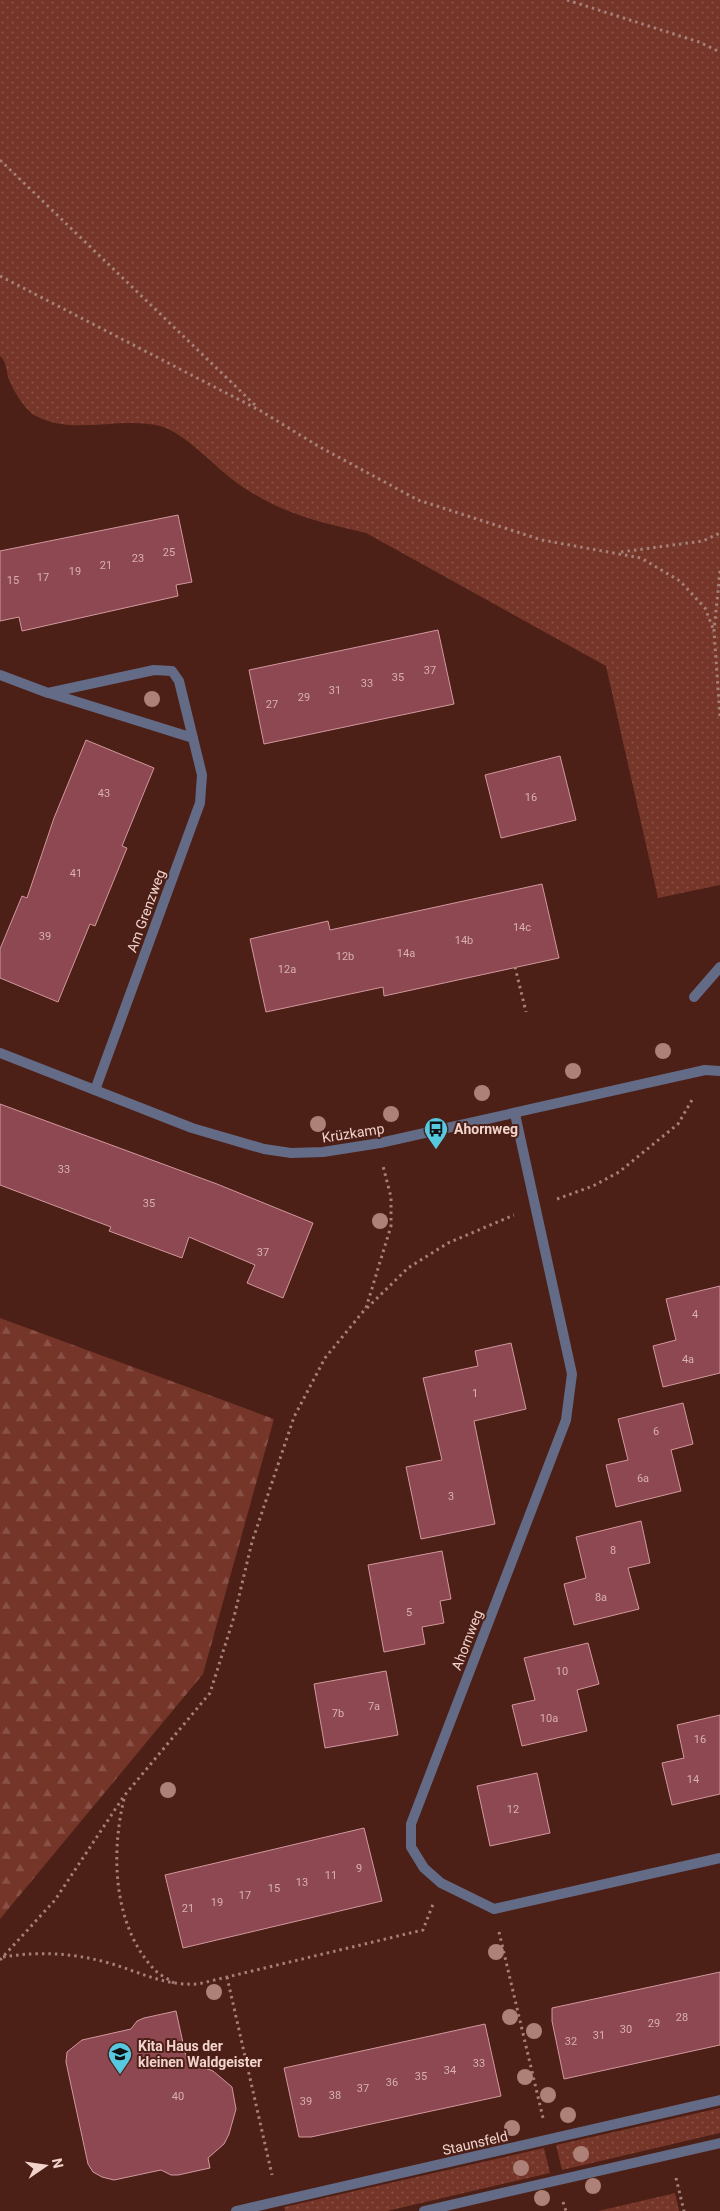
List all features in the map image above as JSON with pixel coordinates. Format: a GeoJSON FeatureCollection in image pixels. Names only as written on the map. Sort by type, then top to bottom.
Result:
{"type":"FeatureCollection","features":[{"type":"Feature","properties":{"kind":"street","name":"Am Grenzweg"},"geometry":{"type":"LineString","coordinates":[[48,693],[154,670],[172,671],[179,681],[202,775],[200,803],[95,1090]]}},
{"type":"Feature","properties":{"kind":"street"},"geometry":{"type":"LineString","coordinates":[[0,675],[48,693],[193,738]]}},
{"type":"Feature","properties":{"kind":"street"},"geometry":{"type":"LineString","coordinates":[[694,997],[720,967]]}},
{"type":"Feature","properties":{"kind":"street","name":"Krüzkamp"},"geometry":{"type":"LineString","coordinates":[[0,1053],[192,1128],[264,1150],[291,1153],[323,1152],[380,1143],[705,1070],[720,1070]]}},
{"type":"Feature","properties":{"kind":"street","name":"Ahornweg"},"geometry":{"type":"LineString","coordinates":[[494,1909],[441,1883],[424,1868],[411,1847],[411,1824],[566,1420],[572,1374],[515,1114]]}},
{"type":"Feature","properties":{"kind":"street"},"geometry":{"type":"LineString","coordinates":[[494,1909],[720,1858]]}},
{"type":"Feature","properties":{"kind":"street","name":"Staunsfeld"},"geometry":{"type":"LineString","coordinates":[[236,2211],[720,2100]]}},
{"type":"Feature","properties":{"kind":"street"},"geometry":{"type":"LineString","coordinates":[[424,2211],[720,2143]]}},
{"type":"Feature","properties":{"kind":"path"},"geometry":{"type":"LineString","coordinates":[[568,0],[699,42],[720,52]]}},
{"type":"Feature","properties":{"kind":"path"},"geometry":{"type":"LineString","coordinates":[[0,160],[262,411]]}},
{"type":"Feature","properties":{"kind":"path"},"geometry":{"type":"LineString","coordinates":[[0,276],[262,411],[318,446],[418,500],[542,540],[641,558],[680,581],[705,608],[714,632]]}},
{"type":"Feature","properties":{"kind":"path"},"geometry":{"type":"LineString","coordinates":[[616,553],[703,541],[720,533]]}},
{"type":"Feature","properties":{"kind":"path"},"geometry":{"type":"LineString","coordinates":[[720,571],[714,632],[720,717]]}},
{"type":"Feature","properties":{"kind":"path"},"geometry":{"type":"LineString","coordinates":[[515,968],[526,1012]]}},
{"type":"Feature","properties":{"kind":"path"},"geometry":{"type":"LineString","coordinates":[[553,1201],[593,1186],[618,1172],[678,1124],[692,1100]]}},
{"type":"Feature","properties":{"kind":"path"},"geometry":{"type":"LineString","coordinates":[[366,1308],[391,1226],[391,1197],[380,1143]]}},
{"type":"Feature","properties":{"kind":"path"},"geometry":{"type":"LineString","coordinates":[[1,1959],[55,1900],[124,1796],[210,1693],[234,1617],[252,1542],[294,1417],[325,1358],[366,1308],[408,1268],[448,1242],[517,1214]]}},
{"type":"Feature","properties":{"kind":"path"},"geometry":{"type":"LineString","coordinates":[[124,1796],[119,1821],[116,1862],[121,1902],[133,1939],[144,1956],[153,1968],[177,1985]]}},
{"type":"Feature","properties":{"kind":"path"},"geometry":{"type":"LineString","coordinates":[[1,1959],[30,1953],[75,1955],[108,1963],[177,1985],[198,1984],[423,1930],[441,1883]]}},
{"type":"Feature","properties":{"kind":"path"},"geometry":{"type":"LineString","coordinates":[[494,1909],[542,2113]]}},
{"type":"Feature","properties":{"kind":"path"},"geometry":{"type":"LineString","coordinates":[[227,1977],[272,2175]]}},
{"type":"Feature","properties":{"kind":"path"},"geometry":{"type":"LineString","coordinates":[[676,2178],[684,2211]]}},
{"type":"Feature","properties":{"kind":"path"},"geometry":{"type":"LineString","coordinates":[[564,2205],[566,2211]]}},
{"type":"Feature","properties":{"kind":"green space"},"geometry":{"type":"Polygon","coordinates":[[[0,0],[720,0],[720,885],[658,898],[606,666],[366,533],[296,514],[265,500],[233,480],[189,442],[169,430],[160,426],[129,423],[65,425],[50,422],[36,416],[24,405],[9,380],[5,364],[0,356],[0,0]]]}},
{"type":"Feature","properties":{"kind":"green space"},"geometry":{"type":"Polygon","coordinates":[[[0,1318],[274,1419],[203,1674],[0,1919],[0,1318]]]}},
{"type":"Feature","properties":{"kind":"green space"},"geometry":{"type":"Polygon","coordinates":[[[720,2108],[720,2133],[562,2170],[556,2145],[720,2108]]]}},
{"type":"Feature","properties":{"kind":"green space"},"geometry":{"type":"Polygon","coordinates":[[[544,2148],[550,2173],[387,2211],[285,2211],[284,2207],[544,2148]]]}},
{"type":"Feature","properties":{"kind":"green space"},"geometry":{"type":"Polygon","coordinates":[[[675,2193],[679,2211],[598,2211],[667,2195],[675,2193]]]}},
{"type":"Feature","properties":{"kind":"building"},"geometry":{"type":"Polygon","coordinates":[[[178,515],[192,582],[176,585],[178,596],[22,631],[19,617],[0,621],[0,551],[178,515]]]}},
{"type":"Feature","properties":{"kind":"building"},"geometry":{"type":"Polygon","coordinates":[[[438,630],[454,704],[264,744],[249,670],[438,630]]]}},
{"type":"Feature","properties":{"kind":"building"},"geometry":{"type":"Polygon","coordinates":[[[86,740],[154,768],[122,846],[127,848],[95,926],[90,924],[58,1002],[0,978],[0,949],[22,896],[27,898],[54,818],[86,740]]]}},
{"type":"Feature","properties":{"kind":"building"},"geometry":{"type":"Polygon","coordinates":[[[560,756],[576,820],[501,838],[485,775],[560,756]]]}},
{"type":"Feature","properties":{"kind":"building"},"geometry":{"type":"Polygon","coordinates":[[[542,884],[559,958],[384,996],[383,987],[266,1012],[250,939],[328,921],[330,930],[542,884]]]}},
{"type":"Feature","properties":{"kind":"building"},"geometry":{"type":"Polygon","coordinates":[[[0,1104],[217,1184],[313,1223],[283,1298],[247,1283],[255,1265],[189,1237],[182,1258],[109,1231],[111,1227],[0,1185],[0,1104]]]}},
{"type":"Feature","properties":{"kind":"building"},"geometry":{"type":"Polygon","coordinates":[[[720,1286],[720,1373],[663,1387],[653,1346],[676,1340],[666,1299],[720,1286]]]}},
{"type":"Feature","properties":{"kind":"building"},"geometry":{"type":"Polygon","coordinates":[[[511,1343],[526,1409],[474,1421],[495,1524],[421,1539],[406,1467],[442,1460],[423,1378],[478,1366],[475,1351],[511,1343]]]}},
{"type":"Feature","properties":{"kind":"building"},"geometry":{"type":"Polygon","coordinates":[[[683,1403],[693,1444],[671,1450],[681,1491],[616,1507],[606,1465],[628,1460],[618,1419],[683,1403]]]}},
{"type":"Feature","properties":{"kind":"building"},"geometry":{"type":"Polygon","coordinates":[[[641,1521],[650,1563],[628,1568],[639,1609],[574,1625],[564,1584],[586,1578],[576,1537],[641,1521]]]}},
{"type":"Feature","properties":{"kind":"building"},"geometry":{"type":"Polygon","coordinates":[[[442,1551],[451,1599],[440,1601],[444,1623],[422,1627],[425,1644],[384,1652],[368,1565],[442,1551]]]}},
{"type":"Feature","properties":{"kind":"building"},"geometry":{"type":"Polygon","coordinates":[[[588,1643],[599,1684],[577,1690],[587,1731],[522,1746],[512,1705],[535,1700],[524,1658],[588,1643]]]}},
{"type":"Feature","properties":{"kind":"building"},"geometry":{"type":"Polygon","coordinates":[[[386,1671],[398,1735],[325,1748],[314,1684],[386,1671]]]}},
{"type":"Feature","properties":{"kind":"building"},"geometry":{"type":"Polygon","coordinates":[[[720,1715],[720,1794],[672,1805],[662,1763],[684,1758],[677,1725],[720,1715]]]}},
{"type":"Feature","properties":{"kind":"building"},"geometry":{"type":"Polygon","coordinates":[[[537,1773],[550,1833],[490,1846],[477,1786],[537,1773]]]}},
{"type":"Feature","properties":{"kind":"building"},"geometry":{"type":"Polygon","coordinates":[[[364,1828],[382,1901],[183,1948],[165,1875],[364,1828]]]}},
{"type":"Feature","properties":{"kind":"building"},"geometry":{"type":"Polygon","coordinates":[[[720,1972],[720,2045],[564,2079],[552,2021],[552,2008],[720,1972]]]}},
{"type":"Feature","properties":{"kind":"building"},"geometry":{"type":"Polygon","coordinates":[[[176,2011],[187,2061],[213,2071],[232,2087],[236,2109],[229,2134],[224,2144],[208,2158],[210,2168],[178,2175],[171,2175],[161,2170],[114,2180],[102,2177],[93,2172],[88,2164],[66,2062],[67,2052],[82,2040],[131,2029],[137,2021],[144,2018],[176,2011]]]}},
{"type":"Feature","properties":{"kind":"building"},"geometry":{"type":"Polygon","coordinates":[[[485,2024],[501,2096],[311,2137],[299,2137],[284,2068],[485,2024]]]}},
{"type":"Feature","properties":{"kind":"place","name":"Ahornweg"},"geometry":{"type":"Point","coordinates":[436,1150]}},
{"type":"Feature","properties":{"kind":"place","name":"Kita Haus der kleinen Waldgeister"},"geometry":{"type":"Point","coordinates":[120,2075]}}]}
